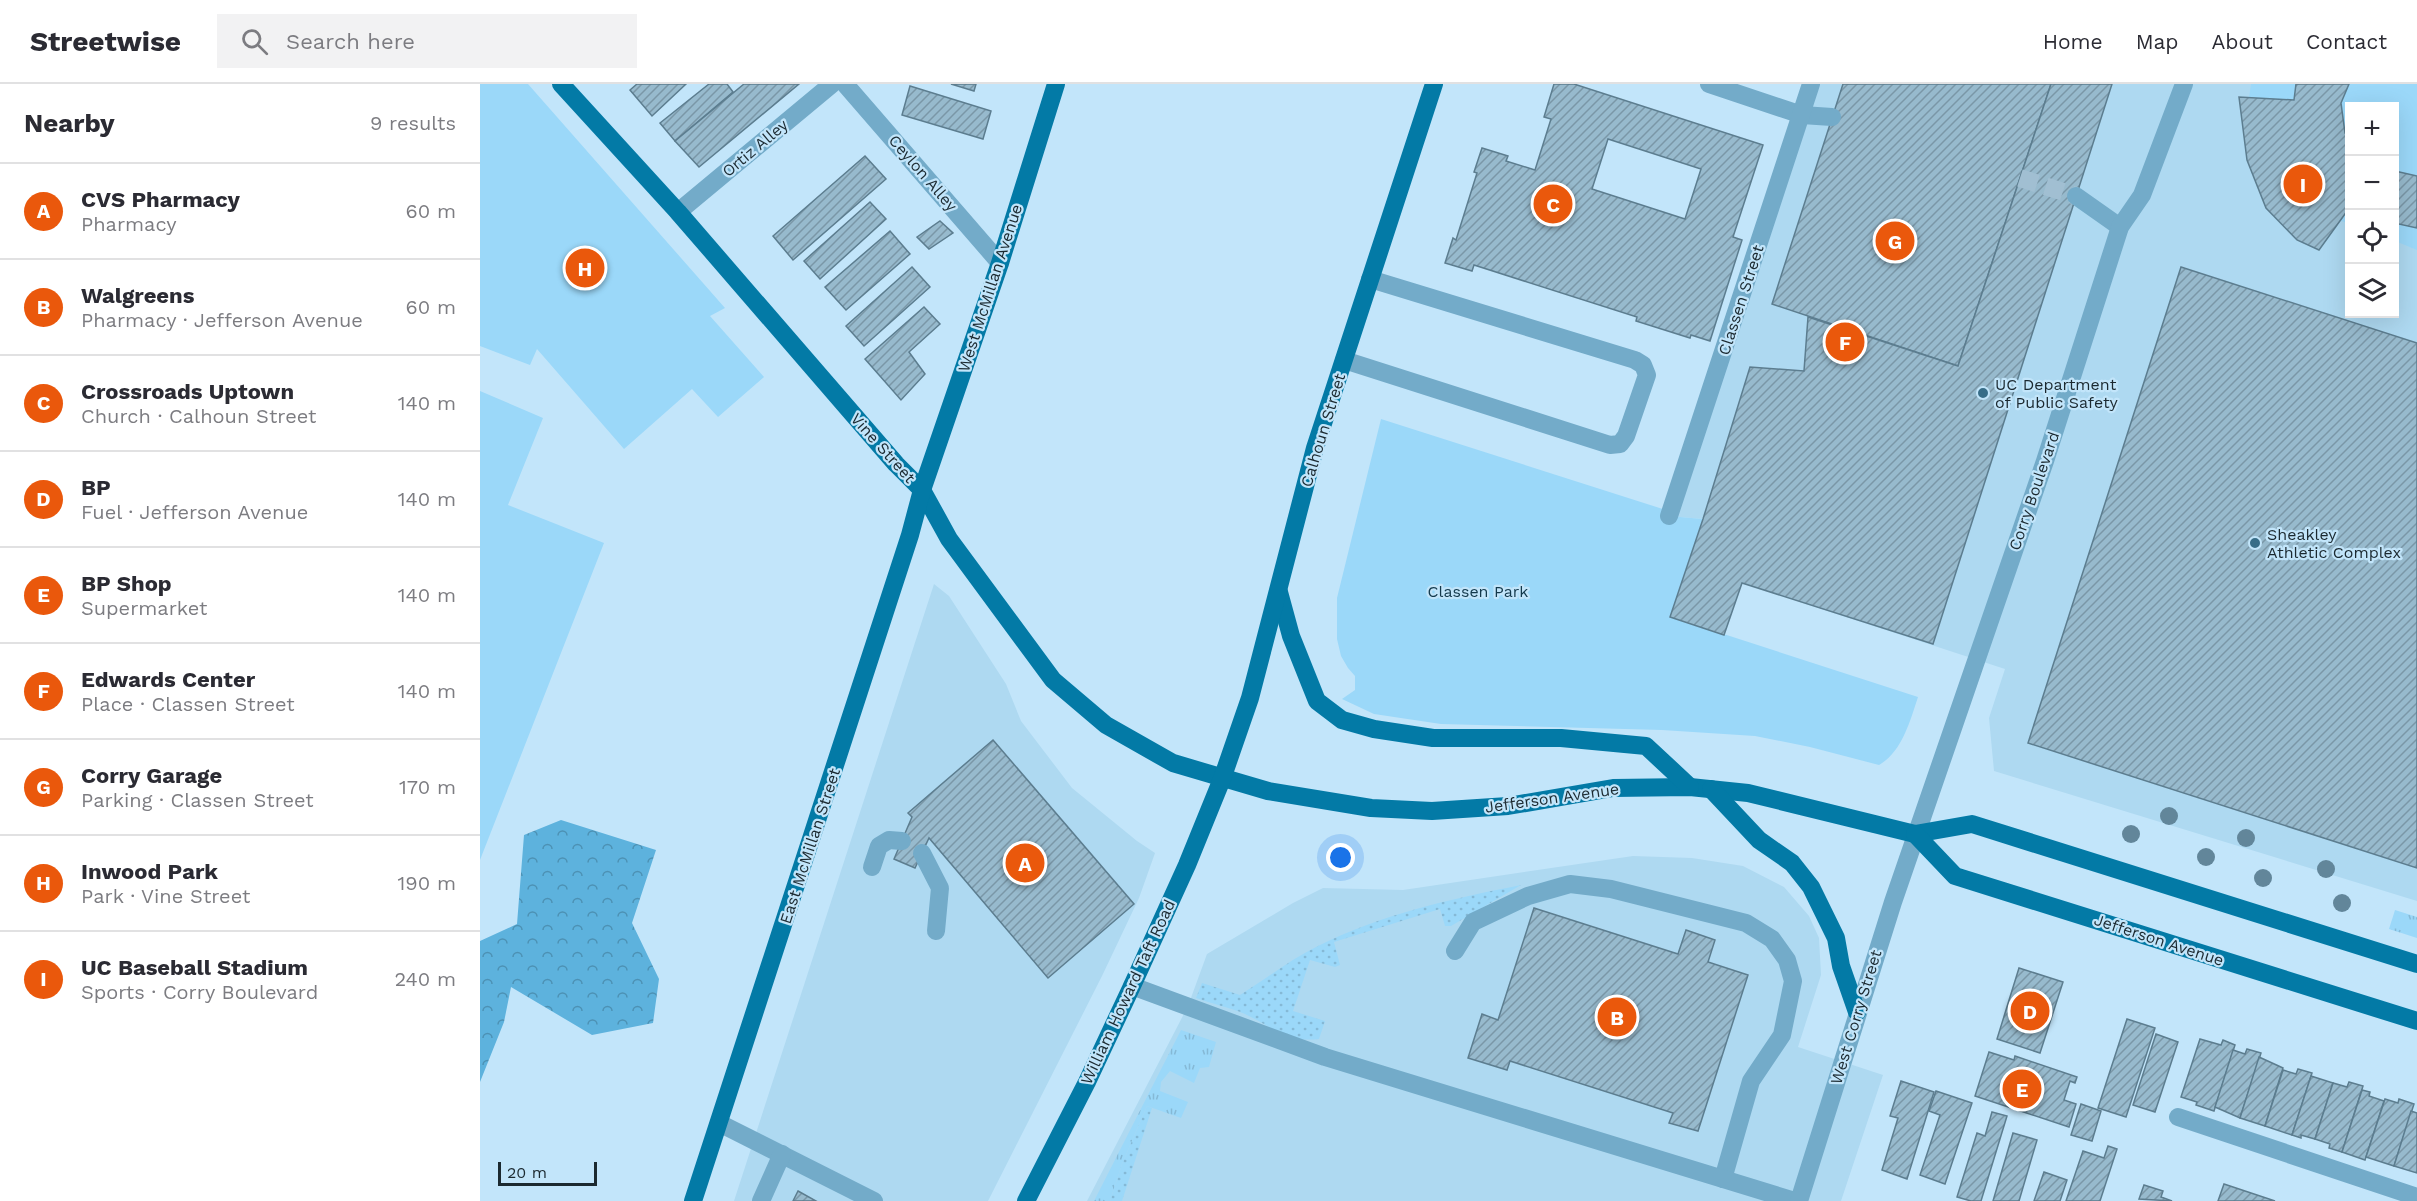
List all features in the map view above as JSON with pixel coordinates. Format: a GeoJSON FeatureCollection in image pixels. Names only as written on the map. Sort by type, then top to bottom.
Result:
{"type":"FeatureCollection","features":[{"type":"Feature","properties":{"kind":"main road","name":"Vine Street"},"geometry":{"type":"LineString","coordinates":[[561,84],[678,212],[896,464],[922,490],[949,539],[1053,680],[1106,725],[1173,763],[1222,779]]}},
{"type":"Feature","properties":{"kind":"main road","name":"West McMillan Avenue"},"geometry":{"type":"LineString","coordinates":[[922,490],[1000,263],[1056,84]]}},
{"type":"Feature","properties":{"kind":"main road","name":"Calhoun Street"},"geometry":{"type":"LineString","coordinates":[[1222,779],[1250,698],[1315,448],[1434,84]]}},
{"type":"Feature","properties":{"kind":"main road","name":"East McMillan Street"},"geometry":{"type":"LineString","coordinates":[[693,1201],[910,535],[922,490]]}},
{"type":"Feature","properties":{"kind":"main road"},"geometry":{"type":"LineString","coordinates":[[1279,590],[1291,636],[1317,701],[1342,720],[1374,729],[1433,738],[1561,738],[1646,746],[1690,788]]}},
{"type":"Feature","properties":{"kind":"main road","name":"Jefferson Avenue"},"geometry":{"type":"LineString","coordinates":[[1222,779],[1268,791],[1371,808],[1432,811],[1508,806],[1613,788],[1690,788],[1748,793],[1916,834],[1972,824],[2417,964]]}},
{"type":"Feature","properties":{"kind":"main road","name":"William Howard Taft Road"},"geometry":{"type":"LineString","coordinates":[[1026,1201],[1087,1082],[1132,986],[1187,865],[1222,779]]}},
{"type":"Feature","properties":{"kind":"main road"},"geometry":{"type":"LineString","coordinates":[[1711,789],[1759,840],[1792,863],[1811,887],[1836,938],[1841,966],[1857,1012]]}},
{"type":"Feature","properties":{"kind":"main road","name":"Jefferson Avenue"},"geometry":{"type":"LineString","coordinates":[[1916,834],[1955,876],[2417,1021]]}},
{"type":"Feature","properties":{"kind":"street","name":"Ortiz Alley"},"geometry":{"type":"LineString","coordinates":[[678,212],[832,84]]}},
{"type":"Feature","properties":{"kind":"street","name":"Ceylon Alley"},"geometry":{"type":"LineString","coordinates":[[845,84],[1000,263]]}},
{"type":"Feature","properties":{"kind":"street"},"geometry":{"type":"LineString","coordinates":[[1710,84],[1802,115],[1832,117]]}},
{"type":"Feature","properties":{"kind":"street","name":"Classen Street"},"geometry":{"type":"LineString","coordinates":[[1669,516],[1812,84]]}},
{"type":"Feature","properties":{"kind":"street","name":"Corry Boulevard"},"geometry":{"type":"LineString","coordinates":[[1916,834],[2042,469],[2120,227],[2142,195],[2184,84]]}},
{"type":"Feature","properties":{"kind":"street"},"geometry":{"type":"LineString","coordinates":[[2076,196],[2120,227]]}},
{"type":"Feature","properties":{"kind":"street"},"geometry":{"type":"LineString","coordinates":[[1344,360],[1610,445],[1620,444],[1626,436],[1647,375],[1643,365],[1635,360],[1370,279]]}},
{"type":"Feature","properties":{"kind":"street","name":"West Corry Street"},"geometry":{"type":"LineString","coordinates":[[1797,1201],[1916,834]]}},
{"type":"Feature","properties":{"kind":"street"},"geometry":{"type":"LineString","coordinates":[[872,867],[879,846],[889,840],[902,841]]}},
{"type":"Feature","properties":{"kind":"street"},"geometry":{"type":"LineString","coordinates":[[922,853],[940,888],[936,932]]}},
{"type":"Feature","properties":{"kind":"street"},"geometry":{"type":"LineString","coordinates":[[1455,951],[1473,922],[1528,896],[1570,884],[1611,889],[1746,923],[1772,939],[1787,960],[1793,981],[1782,1035],[1751,1081],[1724,1179]]}},
{"type":"Feature","properties":{"kind":"street"},"geometry":{"type":"LineString","coordinates":[[1132,986],[1325,1058],[1797,1201]]}},
{"type":"Feature","properties":{"kind":"street"},"geometry":{"type":"LineString","coordinates":[[2178,1117],[2417,1197]]}},
{"type":"Feature","properties":{"kind":"street"},"geometry":{"type":"LineString","coordinates":[[719,1123],[874,1201]]}},
{"type":"Feature","properties":{"kind":"street"},"geometry":{"type":"LineString","coordinates":[[761,1201],[782,1154]]}},
{"type":"Feature","properties":{"kind":"shaded area"},"geometry":{"type":"Polygon","coordinates":[[[1811,84],[2417,84],[2417,901],[1994,771],[1989,718],[2005,669],[1742,583],[1724,635],[1670,617],[1703,519],[1669,516],[1811,84]]]}},
{"type":"Feature","properties":{"kind":"shaded area"},"geometry":{"type":"Polygon","coordinates":[[[934,584],[949,596],[1006,684],[1021,721],[1072,788],[1155,853],[1139,898],[1102,976],[988,1201],[734,1201],[934,584]]]}},
{"type":"Feature","properties":{"kind":"shaded area"},"geometry":{"type":"Polygon","coordinates":[[[1633,856],[1692,858],[1743,866],[1784,887],[1809,916],[1819,938],[1821,975],[1798,1047],[1883,1075],[1841,1201],[1087,1201],[1188,1006],[1207,954],[1323,888],[1403,890],[1633,856]]]}},
{"type":"Feature","properties":{"kind":"green space"},"geometry":{"type":"Polygon","coordinates":[[[480,84],[528,84],[725,308],[710,316],[764,377],[718,417],[692,389],[624,449],[537,349],[530,365],[480,346],[480,84]]]}},
{"type":"Feature","properties":{"kind":"green space"},"geometry":{"type":"Polygon","coordinates":[[[2251,84],[2417,84],[2417,250],[2399,243],[2399,102],[2345,102],[2345,222],[2339,220],[2319,250],[2297,240],[2266,208],[2247,160],[2239,97],[2249,98],[2251,84]]]}},
{"type":"Feature","properties":{"kind":"green space"},"geometry":{"type":"Polygon","coordinates":[[[480,391],[543,418],[508,505],[604,543],[480,860],[480,391]]]}},
{"type":"Feature","properties":{"kind":"green space","name":"Classen Park"},"geometry":{"type":"Polygon","coordinates":[[[1381,419],[1669,511],[1669,516],[1703,519],[1671,617],[1918,697],[1908,726],[1894,752],[1879,765],[1810,747],[1755,736],[1662,730],[1441,724],[1374,714],[1342,699],[1355,690],[1355,676],[1341,656],[1337,639],[1337,598],[1381,419]]]}},
{"type":"Feature","properties":{"kind":"green space"},"geometry":{"type":"Polygon","coordinates":[[[561,820],[656,850],[632,923],[659,979],[653,1023],[592,1035],[511,987],[504,1022],[480,1082],[480,941],[517,924],[524,835],[561,820]]]}},
{"type":"Feature","properties":{"kind":"green space"},"geometry":{"type":"Polygon","coordinates":[[[1521,885],[1451,926],[1445,926],[1440,909],[1334,942],[1340,965],[1335,967],[1310,960],[1293,1011],[1325,1021],[1319,1039],[1308,1040],[1289,1036],[1233,1009],[1196,998],[1202,983],[1240,995],[1308,951],[1392,916],[1521,885]]]}},
{"type":"Feature","properties":{"kind":"green space"},"geometry":{"type":"Polygon","coordinates":[[[2395,910],[2417,917],[2417,938],[2389,929],[2395,910]]]}},
{"type":"Feature","properties":{"kind":"green space"},"geometry":{"type":"Polygon","coordinates":[[[1181,1030],[1216,1042],[1209,1067],[1200,1068],[1194,1083],[1170,1071],[1161,1082],[1160,1091],[1188,1102],[1181,1118],[1147,1106],[1122,1164],[1110,1201],[1094,1201],[1181,1030]]]}},
{"type":"Feature","properties":{"kind":"green space"},"geometry":{"type":"Polygon","coordinates":[[[1147,1106],[1152,1108],[1122,1201],[1110,1201],[1122,1164],[1147,1106]]]}},
{"type":"Feature","properties":{"kind":"building"},"geometry":{"type":"Polygon","coordinates":[[[637,84],[686,84],[652,116],[630,90],[637,84]]]}},
{"type":"Feature","properties":{"kind":"building"},"geometry":{"type":"Polygon","coordinates":[[[709,84],[727,84],[733,92],[675,141],[660,123],[709,84]]]}},
{"type":"Feature","properties":{"kind":"building"},"geometry":{"type":"Polygon","coordinates":[[[744,84],[799,84],[699,167],[675,141],[744,84]]]}},
{"type":"Feature","properties":{"kind":"building"},"geometry":{"type":"Polygon","coordinates":[[[951,84],[976,84],[974,91],[951,84]]]}},
{"type":"Feature","properties":{"kind":"building"},"geometry":{"type":"Polygon","coordinates":[[[1554,84],[1574,84],[1763,145],[1733,237],[1742,240],[1710,341],[1691,335],[1690,338],[1636,321],[1637,317],[1474,265],[1472,271],[1445,263],[1453,238],[1456,240],[1477,173],[1474,172],[1482,148],[1508,156],[1506,161],[1535,170],[1551,119],[1544,117],[1554,84]],[[1608,139],[1592,189],[1685,219],[1701,169],[1608,139]]]}},
{"type":"Feature","properties":{"kind":"building"},"geometry":{"type":"Polygon","coordinates":[[[1843,84],[2051,84],[1958,366],[1772,304],[1843,84]]]}},
{"type":"Feature","properties":{"kind":"building"},"geometry":{"type":"Polygon","coordinates":[[[2051,84],[2112,84],[1933,644],[1742,583],[1724,635],[1670,617],[1750,367],[1804,371],[1808,317],[1958,366],[2051,84]]]}},
{"type":"Feature","properties":{"kind":"building"},"geometry":{"type":"Polygon","coordinates":[[[2296,84],[2349,84],[2341,103],[2345,133],[2345,214],[2319,250],[2297,240],[2266,208],[2247,160],[2239,97],[2294,100],[2296,84]]]}},
{"type":"Feature","properties":{"kind":"building"},"geometry":{"type":"Polygon","coordinates":[[[910,86],[991,111],[983,139],[902,115],[910,86]]]}},
{"type":"Feature","properties":{"kind":"building"},"geometry":{"type":"Polygon","coordinates":[[[865,156],[886,179],[793,260],[773,236],[865,156]]]}},
{"type":"Feature","properties":{"kind":"building"},"geometry":{"type":"Polygon","coordinates":[[[2399,172],[2417,176],[2417,228],[2399,224],[2399,172]]]}},
{"type":"Feature","properties":{"kind":"building"},"geometry":{"type":"Polygon","coordinates":[[[870,202],[886,219],[820,279],[804,261],[870,202]]]}},
{"type":"Feature","properties":{"kind":"building"},"geometry":{"type":"Polygon","coordinates":[[[940,221],[953,233],[929,249],[917,237],[940,221]]]}},
{"type":"Feature","properties":{"kind":"building"},"geometry":{"type":"Polygon","coordinates":[[[890,231],[910,254],[846,310],[825,287],[890,231]]]}},
{"type":"Feature","properties":{"kind":"building"},"geometry":{"type":"Polygon","coordinates":[[[912,267],[930,287],[864,346],[846,326],[912,267]]]}},
{"type":"Feature","properties":{"kind":"building","name":"Sheakley Athletic Complex"},"geometry":{"type":"Polygon","coordinates":[[[2181,267],[2417,343],[2417,868],[2028,743],[2181,267]]]}},
{"type":"Feature","properties":{"kind":"building"},"geometry":{"type":"Polygon","coordinates":[[[924,307],[940,324],[909,352],[925,374],[901,400],[865,359],[924,307]]]}},
{"type":"Feature","properties":{"kind":"building"},"geometry":{"type":"Polygon","coordinates":[[[993,740],[1134,904],[1048,978],[929,838],[915,868],[894,859],[912,817],[908,813],[993,740]]]}},
{"type":"Feature","properties":{"kind":"building"},"geometry":{"type":"Polygon","coordinates":[[[1534,908],[1678,954],[1686,930],[1715,940],[1708,962],[1748,975],[1698,1131],[1669,1123],[1673,1113],[1510,1061],[1507,1070],[1468,1058],[1482,1014],[1498,1020],[1534,908]]]}},
{"type":"Feature","properties":{"kind":"building"},"geometry":{"type":"Polygon","coordinates":[[[2019,968],[2063,982],[2040,1053],[1997,1039],[2019,968]]]}},
{"type":"Feature","properties":{"kind":"building"},"geometry":{"type":"Polygon","coordinates":[[[2127,1019],[2155,1028],[2126,1117],[2098,1108],[2127,1019]]]}},
{"type":"Feature","properties":{"kind":"building"},"geometry":{"type":"Polygon","coordinates":[[[2156,1034],[2178,1042],[2155,1112],[2133,1105],[2156,1034]]]}},
{"type":"Feature","properties":{"kind":"building"},"geometry":{"type":"Polygon","coordinates":[[[2200,1039],[2221,1045],[2223,1040],[2235,1045],[2214,1111],[2181,1097],[2200,1039]]]}},
{"type":"Feature","properties":{"kind":"building"},"geometry":{"type":"Polygon","coordinates":[[[2247,1049],[2261,1053],[2240,1118],[2215,1107],[2233,1050],[2245,1054],[2247,1049]]]}},
{"type":"Feature","properties":{"kind":"building"},"geometry":{"type":"Polygon","coordinates":[[[1989,1052],[2014,1060],[2015,1056],[2077,1077],[2075,1083],[2070,1081],[2064,1100],[2076,1104],[2069,1127],[1975,1096],[1989,1052]]]}},
{"type":"Feature","properties":{"kind":"building"},"geometry":{"type":"Polygon","coordinates":[[[2259,1057],[2283,1068],[2265,1126],[2240,1118],[2259,1057]]]}},
{"type":"Feature","properties":{"kind":"building"},"geometry":{"type":"Polygon","coordinates":[[[2298,1069],[2312,1073],[2292,1135],[2265,1126],[2283,1070],[2296,1074],[2298,1069]]]}},
{"type":"Feature","properties":{"kind":"building"},"geometry":{"type":"Polygon","coordinates":[[[2311,1076],[2333,1083],[2315,1139],[2292,1135],[2311,1076]]]}},
{"type":"Feature","properties":{"kind":"building"},"geometry":{"type":"Polygon","coordinates":[[[1901,1081],[1934,1092],[1907,1179],[1882,1170],[1898,1118],[1890,1116],[1901,1081]]]}},
{"type":"Feature","properties":{"kind":"building"},"geometry":{"type":"Polygon","coordinates":[[[2349,1082],[2363,1086],[2342,1152],[2329,1148],[2330,1144],[2315,1139],[2333,1083],[2347,1087],[2349,1082]]]}},
{"type":"Feature","properties":{"kind":"building"},"geometry":{"type":"Polygon","coordinates":[[[2362,1090],[2370,1092],[2369,1096],[2384,1101],[2365,1160],[2342,1152],[2362,1090]]]}},
{"type":"Feature","properties":{"kind":"building"},"geometry":{"type":"Polygon","coordinates":[[[1936,1091],[1972,1103],[1945,1184],[1920,1175],[1940,1115],[1929,1111],[1936,1091]]]}},
{"type":"Feature","properties":{"kind":"building"},"geometry":{"type":"Polygon","coordinates":[[[2385,1099],[2398,1103],[2399,1099],[2414,1104],[2394,1166],[2366,1157],[2385,1099]]]}},
{"type":"Feature","properties":{"kind":"building"},"geometry":{"type":"Polygon","coordinates":[[[2081,1104],[2101,1111],[2092,1141],[2071,1135],[2081,1104]]]}},
{"type":"Feature","properties":{"kind":"building"},"geometry":{"type":"Polygon","coordinates":[[[2411,1111],[2417,1113],[2417,1173],[2394,1166],[2411,1111]]]}},
{"type":"Feature","properties":{"kind":"building"},"geometry":{"type":"Polygon","coordinates":[[[1992,1112],[2007,1116],[1981,1201],[1957,1197],[1977,1133],[1985,1136],[1992,1112]]]}},
{"type":"Feature","properties":{"kind":"building"},"geometry":{"type":"Polygon","coordinates":[[[2013,1133],[2037,1140],[2019,1201],[1993,1201],[2013,1133]]]}},
{"type":"Feature","properties":{"kind":"building"},"geometry":{"type":"Polygon","coordinates":[[[2108,1146],[2117,1149],[2100,1201],[2066,1201],[2083,1151],[2104,1158],[2108,1146]]]}},
{"type":"Feature","properties":{"kind":"building"},"geometry":{"type":"Polygon","coordinates":[[[2044,1172],[2067,1180],[2060,1201],[2034,1201],[2044,1172]]]}},
{"type":"Feature","properties":{"kind":"building"},"geometry":{"type":"Polygon","coordinates":[[[2224,1184],[2275,1201],[2218,1201],[2224,1184]]]}},
{"type":"Feature","properties":{"kind":"building"},"geometry":{"type":"Polygon","coordinates":[[[2144,1185],[2163,1191],[2161,1197],[2172,1201],[2139,1199],[2144,1185]]]}},
{"type":"Feature","properties":{"kind":"building"},"geometry":{"type":"Polygon","coordinates":[[[798,1191],[816,1201],[793,1201],[798,1191]]]}},
{"type":"Feature","properties":{"kind":"tunnel"},"geometry":{"type":"LineString","coordinates":[[2020,178],[2076,196]]}},
{"type":"Feature","properties":{"kind":"place","name":"UC Baseball Stadium"},"geometry":{"type":"Point","coordinates":[2303,184]}},
{"type":"Feature","properties":{"kind":"place","name":"Crossroads Uptown"},"geometry":{"type":"Point","coordinates":[1553,204]}},
{"type":"Feature","properties":{"kind":"place","name":"Corry Garage"},"geometry":{"type":"Point","coordinates":[1895,241]}},
{"type":"Feature","properties":{"kind":"place","name":"Inwood Park"},"geometry":{"type":"Point","coordinates":[585,268]}},
{"type":"Feature","properties":{"kind":"place","name":"Edwards Center"},"geometry":{"type":"Point","coordinates":[1845,342]}},
{"type":"Feature","properties":{"kind":"place","name":"UC Department of Public Safety"},"geometry":{"type":"Point","coordinates":[1983,393]}},
{"type":"Feature","properties":{"kind":"place","name":"Sheakley Athletic Complex"},"geometry":{"type":"Point","coordinates":[2255,543]}},
{"type":"Feature","properties":{"kind":"place","name":"CVS Pharmacy"},"geometry":{"type":"Point","coordinates":[1025,863]}},
{"type":"Feature","properties":{"kind":"place","name":"BP"},"geometry":{"type":"Point","coordinates":[2030,1011]}},
{"type":"Feature","properties":{"kind":"place","name":"Walgreens"},"geometry":{"type":"Point","coordinates":[1617,1017]}},
{"type":"Feature","properties":{"kind":"place","name":"BP Shop"},"geometry":{"type":"Point","coordinates":[2022,1089]}}]}
